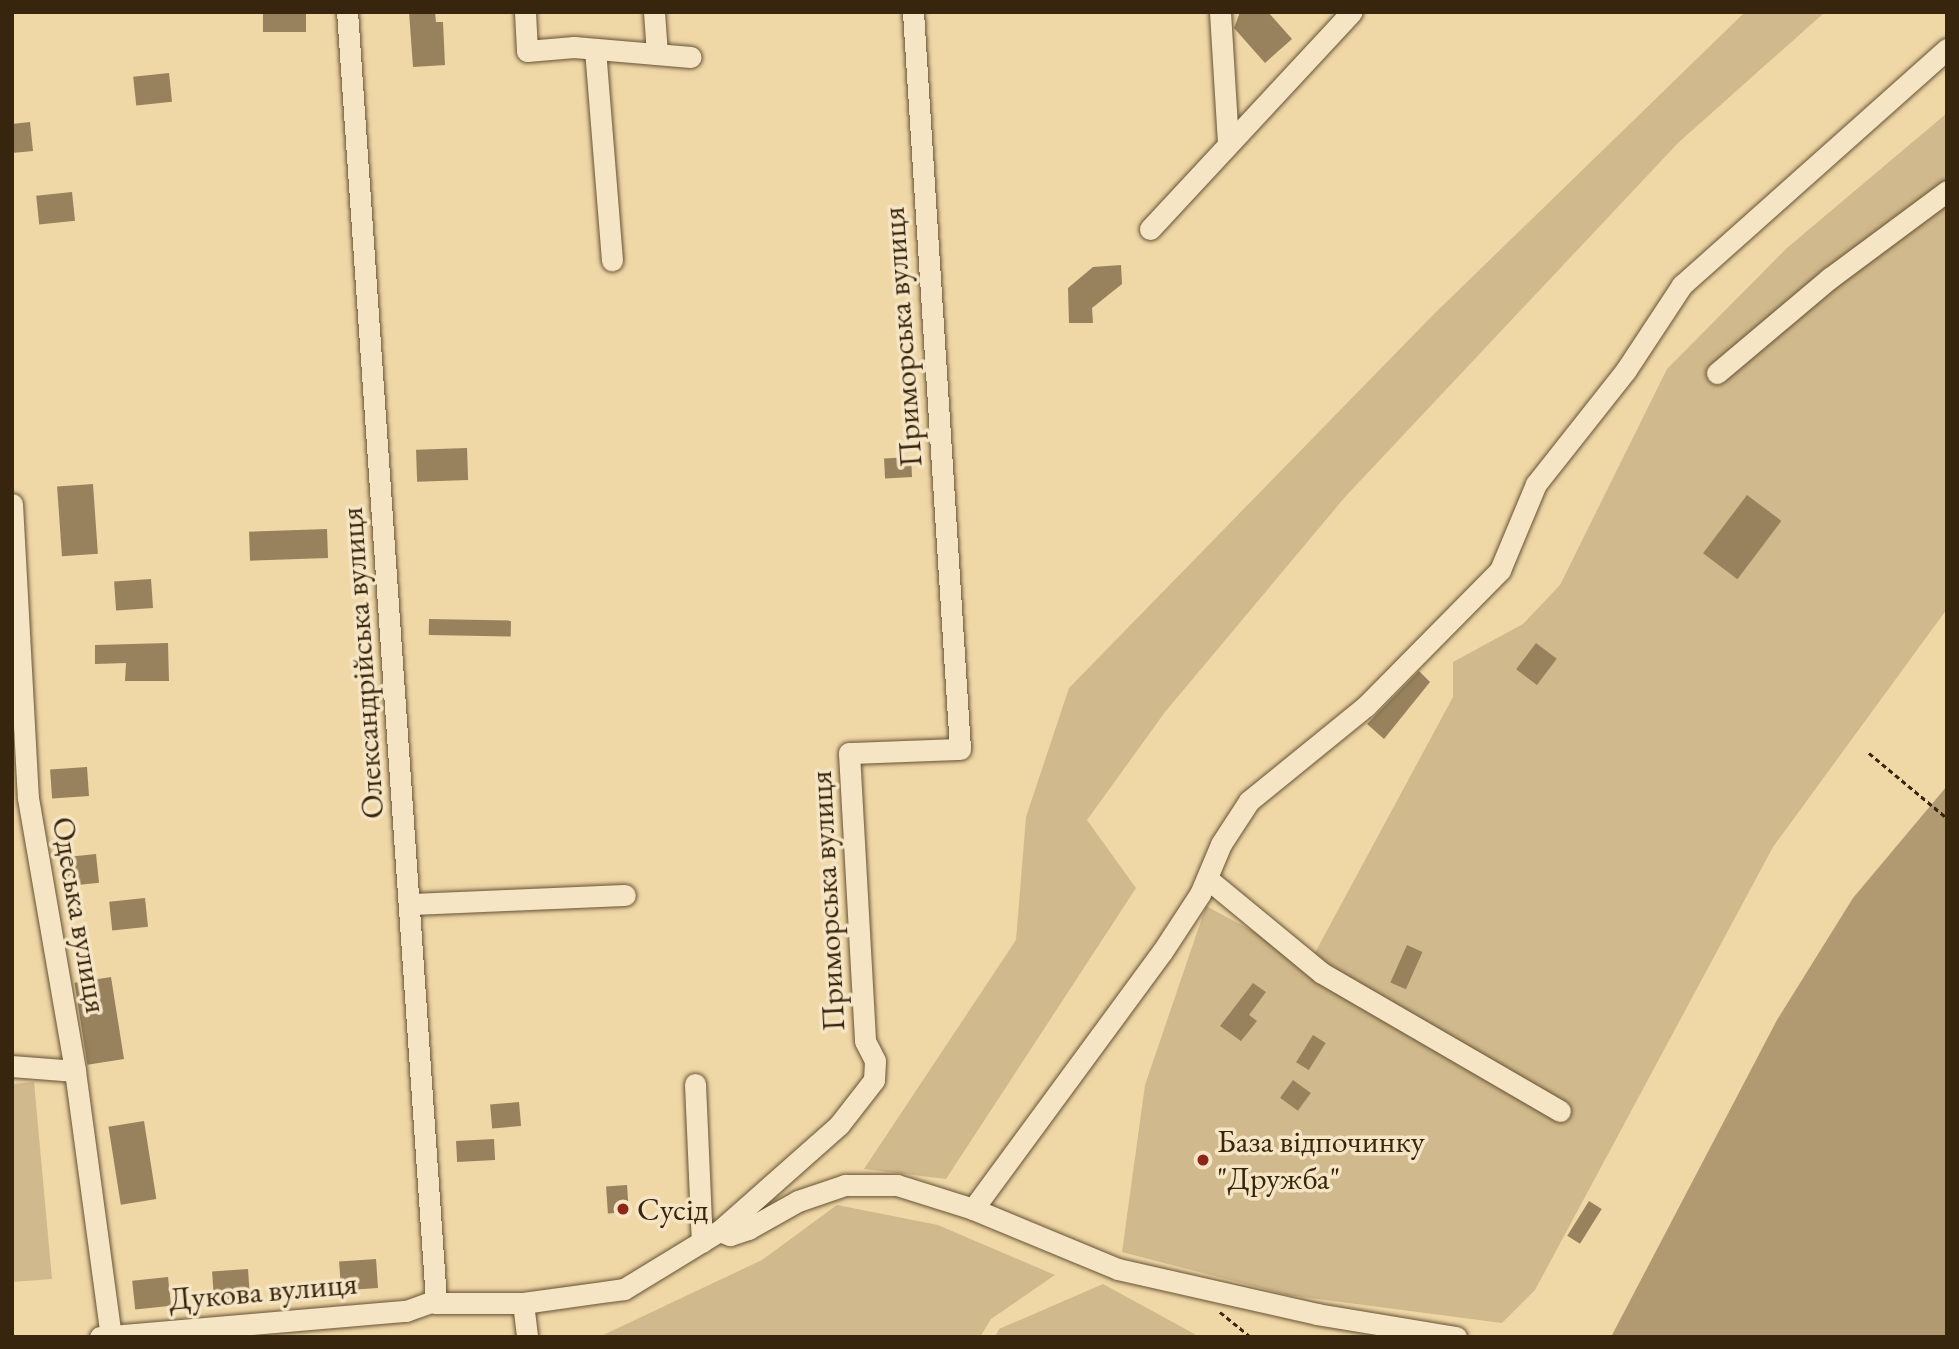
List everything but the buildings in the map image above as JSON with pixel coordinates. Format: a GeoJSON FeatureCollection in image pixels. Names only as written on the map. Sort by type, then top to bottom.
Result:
{"type":"FeatureCollection","features":[{"type":"Feature","properties":{"kind":"street","name":"Олександрійська вулиця"},"geometry":{"type":"LineString","coordinates":[[346,12],[438,1285],[432,1305]]}},
{"type":"Feature","properties":{"kind":"street"},"geometry":{"type":"LineString","coordinates":[[525,12],[527,51],[595,49],[691,57]]}},
{"type":"Feature","properties":{"kind":"street"},"geometry":{"type":"LineString","coordinates":[[654,12],[657,54]]}},
{"type":"Feature","properties":{"kind":"street","name":"Приморська вулиця"},"geometry":{"type":"LineString","coordinates":[[710,1237],[839,1125],[874,1080],[875,1061],[865,1041],[849,753],[960,749],[913,12]]}},
{"type":"Feature","properties":{"kind":"street"},"geometry":{"type":"LineString","coordinates":[[1220,12],[1228,144]]}},
{"type":"Feature","properties":{"kind":"street"},"geometry":{"type":"LineString","coordinates":[[1150,229],[1352,12]]}},
{"type":"Feature","properties":{"kind":"street"},"geometry":{"type":"LineString","coordinates":[[972,1209],[1162,952],[1209,880],[1220,844],[1249,801],[1366,706],[1500,570],[1536,484],[1626,370],[1682,285],[1947,48]]}},
{"type":"Feature","properties":{"kind":"street"},"geometry":{"type":"LineString","coordinates":[[595,49],[612,260]]}},
{"type":"Feature","properties":{"kind":"street"},"geometry":{"type":"LineString","coordinates":[[1717,373],[1947,191]]}},
{"type":"Feature","properties":{"kind":"street","name":"Одеська вулиця"},"geometry":{"type":"LineString","coordinates":[[12,504],[20,798],[75,1071],[106,1336]]}},
{"type":"Feature","properties":{"kind":"street"},"geometry":{"type":"LineString","coordinates":[[1209,880],[1322,973],[1560,1111]]}},
{"type":"Feature","properties":{"kind":"street"},"geometry":{"type":"LineString","coordinates":[[411,904],[625,895]]}},
{"type":"Feature","properties":{"kind":"street"},"geometry":{"type":"LineString","coordinates":[[12,1066],[75,1071]]}},
{"type":"Feature","properties":{"kind":"street"},"geometry":{"type":"LineString","coordinates":[[695,1084],[710,1237],[730,1235],[748,1229],[821,1192],[874,1183],[972,1209],[1118,1269],[1317,1314],[1456,1337]]}},
{"type":"Feature","properties":{"kind":"street","name":"Дукова вулиця"},"geometry":{"type":"LineString","coordinates":[[106,1336],[432,1305],[523,1303],[624,1289],[710,1237]]}},
{"type":"Feature","properties":{"kind":"street"},"geometry":{"type":"LineString","coordinates":[[523,1303],[527,1337]]}},
{"type":"Feature","properties":{"kind":"path"},"geometry":{"type":"LineString","coordinates":[[1869,753],[1947,818]]}},
{"type":"Feature","properties":{"kind":"shaded area"},"geometry":{"type":"Polygon","coordinates":[[[1745,12],[1825,12],[1678,143],[1345,497],[1165,712],[1087,820],[1136,888],[946,1179],[864,1169],[1016,940],[1026,817],[1069,688],[1433,315],[1745,12]]]}},
{"type":"Feature","properties":{"kind":"shaded area"},"geometry":{"type":"Polygon","coordinates":[[[1947,113],[1947,609],[1773,847],[1535,1290],[1502,1323],[1287,1295],[1122,1252],[1145,1085],[1206,906],[1310,962],[1453,697],[1453,662],[1523,624],[1560,585],[1667,369],[1787,248],[1947,113]]]}},
{"type":"Feature","properties":{"kind":"shaded area"},"geometry":{"type":"Polygon","coordinates":[[[1947,786],[1947,1337],[1611,1337],[1777,1020],[1853,898],[1947,786]]]}},
{"type":"Feature","properties":{"kind":"shaded area"},"geometry":{"type":"Polygon","coordinates":[[[34,1082],[52,1279],[12,1282],[12,1084],[34,1082]]]}},
{"type":"Feature","properties":{"kind":"shaded area"},"geometry":{"type":"Polygon","coordinates":[[[837,1205],[938,1225],[1055,1275],[991,1319],[980,1337],[599,1337],[762,1260],[837,1205]]]}},
{"type":"Feature","properties":{"kind":"shaded area"},"geometry":{"type":"Polygon","coordinates":[[[1103,1284],[1200,1337],[995,1337],[999,1329],[1103,1284]]]}},
{"type":"Feature","properties":{"kind":"place","name":"База відпочинку \"Дружба\""},"geometry":{"type":"Point","coordinates":[1203,1160]}},
{"type":"Feature","properties":{"kind":"place","name":"Сусід"},"geometry":{"type":"Point","coordinates":[623,1209]}}]}
